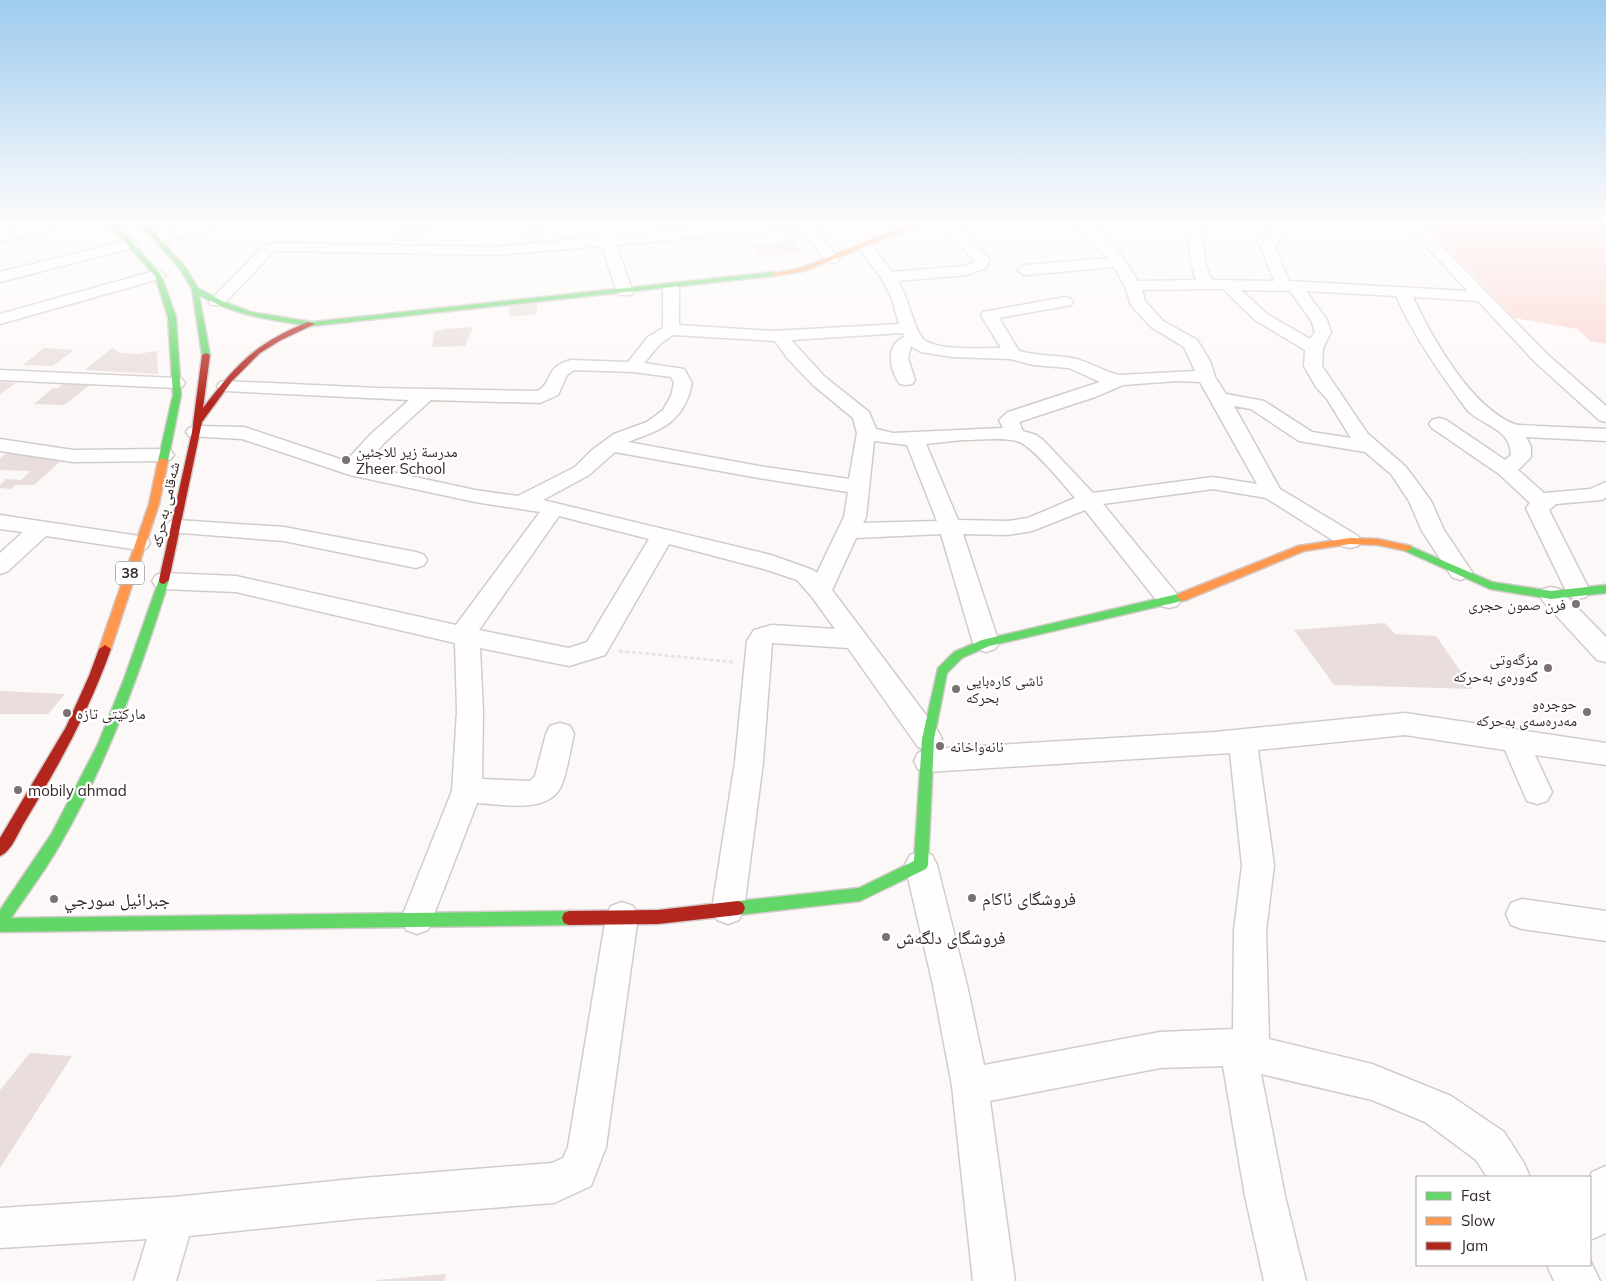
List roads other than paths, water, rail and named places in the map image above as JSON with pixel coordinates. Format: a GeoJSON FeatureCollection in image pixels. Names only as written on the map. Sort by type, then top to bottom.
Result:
{"type":"FeatureCollection","features":[{"type":"Feature","properties":{"kind":"main road","name":"شەقامی بەحرکە"},"geometry":{"type":"LineString","coordinates":[[3,842],[52,767],[102,671],[140,543],[154,504],[177,395],[172,318],[161,284]]}},
{"type":"Feature","properties":{"kind":"main road","name":"شەقامی بەحرکە"},"geometry":{"type":"LineString","coordinates":[[0,924],[57,837],[94,765],[127,691],[136,659],[164,582],[177,527],[196,427],[206,353],[195,289],[192,284]]}},
{"type":"Feature","properties":{"kind":"main road","name":"38"},"geometry":{"type":"LineString","coordinates":[[195,289],[233,309],[259,316],[312,324],[705,284]]}},
{"type":"Feature","properties":{"kind":"main road","name":"38"},"geometry":{"type":"LineString","coordinates":[[196,427],[226,386],[260,349],[283,336],[312,324]]}},
{"type":"Feature","properties":{"kind":"main road"},"geometry":{"type":"LineString","coordinates":[[0,924],[658,917],[860,894],[921,866],[928,750],[942,670],[958,655],[986,643],[1190,595],[1302,548],[1350,541],[1378,542],[1414,550],[1490,585],[1551,595],[1606,589]]}},
{"type":"Feature","properties":{"kind":"main road"},"geometry":{"type":"LineString","coordinates":[[118,675],[136,659]]}},
{"type":"Feature","properties":{"kind":"main road"},"geometry":{"type":"LineString","coordinates":[[91,746],[94,750],[94,765]]}},
{"type":"Feature","properties":{"kind":"main road"},"geometry":{"type":"LineString","coordinates":[[52,767],[70,752]]}},
{"type":"Feature","properties":{"kind":"street"},"geometry":{"type":"LineString","coordinates":[[27,284],[43,307]]}},
{"type":"Feature","properties":{"kind":"street"},"geometry":{"type":"LineString","coordinates":[[0,319],[124,284]]}},
{"type":"Feature","properties":{"kind":"street"},"geometry":{"type":"LineString","coordinates":[[217,302],[235,284]]}},
{"type":"Feature","properties":{"kind":"street"},"geometry":{"type":"LineString","coordinates":[[622,284],[625,292]]}},
{"type":"Feature","properties":{"kind":"street"},"geometry":{"type":"LineString","coordinates":[[892,284],[899,296],[911,333],[917,343],[927,348],[952,352],[1011,354],[1033,360],[1072,363],[1103,377],[1120,380],[1177,376],[1206,377]]}},
{"type":"Feature","properties":{"kind":"street"},"geometry":{"type":"LineString","coordinates":[[1469,284],[1541,358],[1606,416]]}},
{"type":"Feature","properties":{"kind":"street"},"geometry":{"type":"LineString","coordinates":[[1227,285],[1261,317],[1314,348]]}},
{"type":"Feature","properties":{"kind":"street"},"geometry":{"type":"LineString","coordinates":[[1289,285],[1319,320],[1323,332],[1314,348],[1312,366],[1361,438],[1398,470],[1408,483],[1420,501],[1432,531],[1460,572]]}},
{"type":"Feature","properties":{"kind":"street"},"geometry":{"type":"LineString","coordinates":[[1272,493],[1220,398],[1206,377],[1201,362],[1191,344],[1157,324],[1137,302],[1133,286],[1289,285],[1481,297]]}},
{"type":"Feature","properties":{"kind":"street"},"geometry":{"type":"LineString","coordinates":[[671,288],[671,330]]}},
{"type":"Feature","properties":{"kind":"street"},"geometry":{"type":"LineString","coordinates":[[1402,291],[1412,315],[1451,377],[1475,407],[1510,430],[1517,437],[1522,447],[1521,457],[1506,470]]}},
{"type":"Feature","properties":{"kind":"street"},"geometry":{"type":"LineString","coordinates":[[1011,354],[1008,345],[989,315],[1065,302]]}},
{"type":"Feature","properties":{"kind":"street"},"geometry":{"type":"LineString","coordinates":[[633,367],[646,347],[660,334],[671,330],[779,335],[911,333]]}},
{"type":"Feature","properties":{"kind":"street"},"geometry":{"type":"LineString","coordinates":[[906,380],[899,361],[899,352],[902,344],[911,333]]}},
{"type":"Feature","properties":{"kind":"street"},"geometry":{"type":"LineString","coordinates":[[779,335],[794,355],[819,381],[862,416],[867,433],[864,443],[855,517],[820,591]]}},
{"type":"Feature","properties":{"kind":"street"},"geometry":{"type":"LineString","coordinates":[[226,386],[426,395],[540,397],[552,391],[558,372],[571,365],[633,367],[678,373],[683,383],[680,396],[672,413],[654,426],[621,438],[599,454],[582,471],[522,503]]}},
{"type":"Feature","properties":{"kind":"street"},"geometry":{"type":"LineString","coordinates":[[0,375],[176,383]]}},
{"type":"Feature","properties":{"kind":"street"},"geometry":{"type":"LineString","coordinates":[[1015,435],[1009,420],[1015,416],[1089,393],[1120,380]]}},
{"type":"Feature","properties":{"kind":"street"},"geometry":{"type":"LineString","coordinates":[[350,469],[378,438],[426,395]]}},
{"type":"Feature","properties":{"kind":"street"},"geometry":{"type":"LineString","coordinates":[[1220,398],[1257,405],[1306,437],[1373,447]]}},
{"type":"Feature","properties":{"kind":"street"},"geometry":{"type":"LineString","coordinates":[[1439,424],[1506,470],[1543,504]]}},
{"type":"Feature","properties":{"kind":"street"},"geometry":{"type":"LineString","coordinates":[[196,427],[244,432],[350,469],[475,496],[554,508],[771,563],[805,574],[857,640],[928,750],[1244,740],[1405,724],[1606,754]]}},
{"type":"Feature","properties":{"kind":"street"},"geometry":{"type":"LineString","coordinates":[[1510,430],[1606,436]]}},
{"type":"Feature","properties":{"kind":"street"},"geometry":{"type":"LineString","coordinates":[[867,433],[876,437],[915,440],[945,435],[1015,435],[1028,439],[1072,480],[1169,600]]}},
{"type":"Feature","properties":{"kind":"street"},"geometry":{"type":"LineString","coordinates":[[915,440],[950,527],[986,643]]}},
{"type":"Feature","properties":{"kind":"street"},"geometry":{"type":"LineString","coordinates":[[0,445],[73,456],[164,455]]}},
{"type":"Feature","properties":{"kind":"street"},"geometry":{"type":"LineString","coordinates":[[612,445],[759,472],[859,487]]}},
{"type":"Feature","properties":{"kind":"street"},"geometry":{"type":"LineString","coordinates":[[848,531],[950,527],[1008,528],[1032,524],[1088,500],[1214,483],[1272,493],[1350,541]]}},
{"type":"Feature","properties":{"kind":"street"},"geometry":{"type":"LineString","coordinates":[[1578,591],[1537,508],[1550,498],[1595,495],[1606,488]]}},
{"type":"Feature","properties":{"kind":"street"},"geometry":{"type":"LineString","coordinates":[[417,919],[467,791],[470,711],[467,628],[554,508]]}},
{"type":"Feature","properties":{"kind":"street"},"geometry":{"type":"LineString","coordinates":[[0,522],[140,543]]}},
{"type":"Feature","properties":{"kind":"street"},"geometry":{"type":"LineString","coordinates":[[177,527],[284,534],[416,560]]}},
{"type":"Feature","properties":{"kind":"street"},"geometry":{"type":"LineString","coordinates":[[0,566],[40,529]]}},
{"type":"Feature","properties":{"kind":"street"},"geometry":{"type":"LineString","coordinates":[[164,582],[236,584],[468,637],[569,656],[596,649],[663,535]]}},
{"type":"Feature","properties":{"kind":"street"},"geometry":{"type":"LineString","coordinates":[[1551,595],[1606,653]]}},
{"type":"Feature","properties":{"kind":"street"},"geometry":{"type":"LineString","coordinates":[[728,909],[749,762],[760,641],[763,636],[772,634],[857,640]]}},
{"type":"Feature","properties":{"kind":"street"},"geometry":{"type":"LineString","coordinates":[[467,791],[535,793],[548,783],[560,734]]}},
{"type":"Feature","properties":{"kind":"street"},"geometry":{"type":"LineString","coordinates":[[1244,740],[1258,865],[1250,931],[1244,1050],[1265,1196],[1285,1281]]}},
{"type":"Feature","properties":{"kind":"street"},"geometry":{"type":"LineString","coordinates":[[1515,740],[1537,792]]}},
{"type":"Feature","properties":{"kind":"street"},"geometry":{"type":"LineString","coordinates":[[921,866],[950,985],[970,1086],[994,1281]]}},
{"type":"Feature","properties":{"kind":"street"},"geometry":{"type":"LineString","coordinates":[[1522,914],[1606,926]]}},
{"type":"Feature","properties":{"kind":"street"},"geometry":{"type":"LineString","coordinates":[[0,1228],[174,1217],[363,1198],[554,1183],[576,1172],[587,1147],[622,917]]}},
{"type":"Feature","properties":{"kind":"street"},"geometry":{"type":"LineString","coordinates":[[970,1086],[1160,1050],[1244,1050],[1372,1082],[1438,1109],[1490,1146],[1509,1176]]}},
{"type":"Feature","properties":{"kind":"street"},"geometry":{"type":"LineString","coordinates":[[1591,1219],[1600,1211],[1606,1186]]}},
{"type":"Feature","properties":{"kind":"street"},"geometry":{"type":"LineString","coordinates":[[155,1281],[174,1217]]}},
{"type":"Feature","properties":{"kind":"street"},"geometry":{"type":"LineString","coordinates":[[1569,1266],[1579,1281]]}},
{"type":"Feature","properties":{"kind":"place","name":"مدرسة زير للاجئين Zheer School"},"geometry":{"type":"Point","coordinates":[346,460]}},
{"type":"Feature","properties":{"kind":"place","name":"فرن صمون حجری"},"geometry":{"type":"Point","coordinates":[1576,604]}},
{"type":"Feature","properties":{"kind":"place","name":"مزگەوتی گەورەی بەحرکە"},"geometry":{"type":"Point","coordinates":[1548,668]}},
{"type":"Feature","properties":{"kind":"place","name":"ئاشی کارەبایی بحرکە"},"geometry":{"type":"Point","coordinates":[956,689]}},
{"type":"Feature","properties":{"kind":"place","name":"حوجره‌و مه‌دره‌سه‌ی به‌حرکه"},"geometry":{"type":"Point","coordinates":[1587,712]}},
{"type":"Feature","properties":{"kind":"place","name":"مارکێتی تازە"},"geometry":{"type":"Point","coordinates":[67,713]}},
{"type":"Feature","properties":{"kind":"place","name":"نانەواخانە"},"geometry":{"type":"Point","coordinates":[940,746]}},
{"type":"Feature","properties":{"kind":"place","name":"mobily ahmad"},"geometry":{"type":"Point","coordinates":[18,790]}},
{"type":"Feature","properties":{"kind":"place","name":"فروشگای ئاکام"},"geometry":{"type":"Point","coordinates":[972,898]}},
{"type":"Feature","properties":{"kind":"place","name":"جبرائيل سورجي"},"geometry":{"type":"Point","coordinates":[54,899]}},
{"type":"Feature","properties":{"kind":"place","name":"فروشگای دلگه‌ش"},"geometry":{"type":"Point","coordinates":[886,937]}}]}
